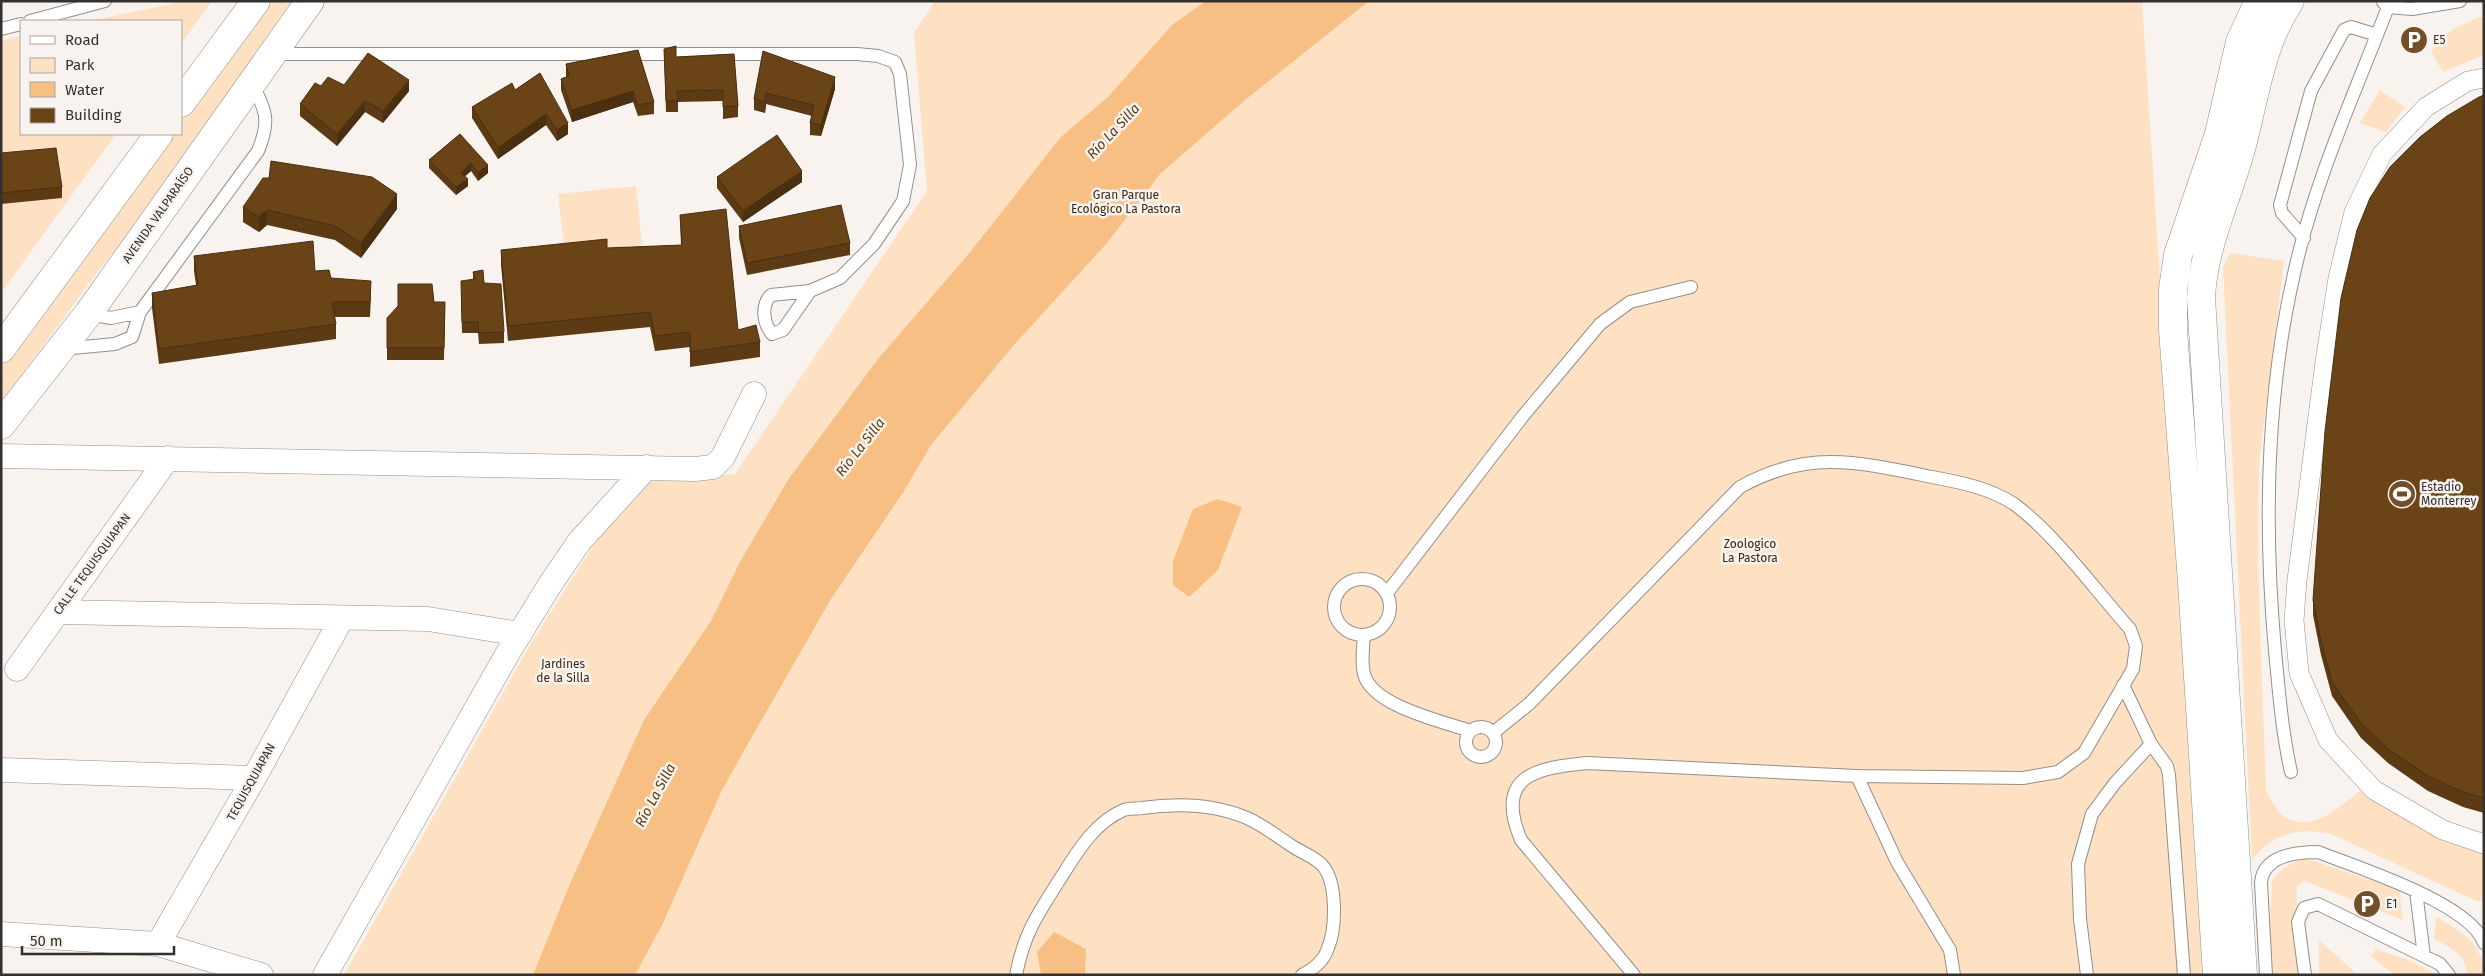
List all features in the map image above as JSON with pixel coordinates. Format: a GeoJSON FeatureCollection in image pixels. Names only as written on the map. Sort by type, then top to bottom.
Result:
{"type":"FeatureCollection","features":[{"type":"Feature","properties":{"kind":"street"},"geometry":{"type":"LineString","coordinates":[[182,102],[256,1]]}},
{"type":"Feature","properties":{"kind":"street","name":"AVENIDA VALPARAÍSO"},"geometry":{"type":"LineString","coordinates":[[1,425],[88,314],[310,1]]}},
{"type":"Feature","properties":{"kind":"street"},"geometry":{"type":"LineString","coordinates":[[2217,975],[2192,582],[2173,330],[2173,290],[2178,255],[2219,134],[2240,42],[2259,1]]}},
{"type":"Feature","properties":{"kind":"street"},"geometry":{"type":"LineString","coordinates":[[2244,975],[2201,298],[2205,260],[2240,155],[2262,65],[2273,35],[2290,1]]}},
{"type":"Feature","properties":{"kind":"street"},"geometry":{"type":"LineString","coordinates":[[2484,78],[2468,82],[2426,107],[2382,154],[2354,212],[2338,278],[2325,362],[2297,580],[2294,620],[2299,673],[2328,740],[2374,790],[2443,830],[2484,844]]}},
{"type":"Feature","properties":{"kind":"street"},"geometry":{"type":"LineString","coordinates":[[1,349],[158,135]]}},
{"type":"Feature","properties":{"kind":"street"},"geometry":{"type":"LineString","coordinates":[[1,456],[695,468],[713,466],[724,457],[754,394]]}},
{"type":"Feature","properties":{"kind":"street","name":"CALLE TEQUISQUIAPAN"},"geometry":{"type":"LineString","coordinates":[[17,668],[168,458]]}},
{"type":"Feature","properties":{"kind":"street"},"geometry":{"type":"LineString","coordinates":[[325,975],[551,583],[580,542],[647,467]]}},
{"type":"Feature","properties":{"kind":"street"},"geometry":{"type":"LineString","coordinates":[[58,612],[428,619],[520,634]]}},
{"type":"Feature","properties":{"kind":"street","name":"TEQUISQUIAPAN"},"geometry":{"type":"LineString","coordinates":[[158,944],[254,778],[342,618]]}},
{"type":"Feature","properties":{"kind":"street"},"geometry":{"type":"LineString","coordinates":[[1,770],[254,778]]}},
{"type":"Feature","properties":{"kind":"street"},"geometry":{"type":"LineString","coordinates":[[1,934],[158,944],[261,975]]}},
{"type":"Feature","properties":{"kind":"lane"},"geometry":{"type":"LineString","coordinates":[[34,20],[105,1]]}},
{"type":"Feature","properties":{"kind":"lane"},"geometry":{"type":"LineString","coordinates":[[2292,772],[2283,736],[2272,609],[2269,505],[2276,381],[2294,274],[2336,139],[2377,35],[2385,4],[2412,9],[2460,1]]}},
{"type":"Feature","properties":{"kind":"lane"},"geometry":{"type":"LineString","coordinates":[[1,29],[20,24]]}},
{"type":"Feature","properties":{"kind":"lane"},"geometry":{"type":"LineString","coordinates":[[2304,238],[2282,213],[2280,205],[2311,90],[2344,30],[2351,27],[2377,35]]}},
{"type":"Feature","properties":{"kind":"lane"},"geometry":{"type":"LineString","coordinates":[[274,54],[857,54],[878,56],[895,62],[900,74],[910,165],[903,201],[874,244],[858,262],[840,278],[810,291]]}},
{"type":"Feature","properties":{"kind":"lane"},"geometry":{"type":"LineString","coordinates":[[62,349],[115,344],[132,337],[140,312],[258,152],[264,137],[264,105],[251,83]]}},
{"type":"Feature","properties":{"kind":"lane"},"geometry":{"type":"LineString","coordinates":[[1387,594],[1523,416],[1600,324],[1630,302],[1691,287]]}},
{"type":"Feature","properties":{"kind":"lane"},"geometry":{"type":"LineString","coordinates":[[88,314],[111,318],[140,312]]}},
{"type":"Feature","properties":{"kind":"lane"},"geometry":{"type":"LineString","coordinates":[[1493,733],[1529,704],[1740,487],[1765,473],[1792,466],[1843,460],[1972,485],[2013,504],[2044,530],[2130,630],[2136,646],[2133,668],[2084,753],[2058,772],[2023,778],[1857,776],[1587,763],[1550,766],[1532,774],[1518,784],[1513,801],[1514,823],[1521,840],[1634,975]]}},
{"type":"Feature","properties":{"kind":"lane"},"geometry":{"type":"LineString","coordinates":[[1359,578],[1370,579],[1380,585],[1387,594],[1391,604],[1389,615],[1384,625],[1375,632],[1364,635],[1348,632],[1336,620],[1333,609],[1334,598],[1340,588],[1348,581],[1359,578]]}},
{"type":"Feature","properties":{"kind":"lane"},"geometry":{"type":"LineString","coordinates":[[1364,635],[1362,656],[1364,675],[1372,690],[1391,704],[1470,731],[1482,727],[1493,733],[1496,738],[1491,754],[1479,757],[1469,752],[1465,742],[1470,731]]}},
{"type":"Feature","properties":{"kind":"lane"},"geometry":{"type":"LineString","coordinates":[[2123,685],[2150,744],[2167,766],[2170,775],[2184,975]]}},
{"type":"Feature","properties":{"kind":"lane"},"geometry":{"type":"LineString","coordinates":[[2087,975],[2080,919],[2078,864],[2092,814],[2114,783],[2150,744]]}},
{"type":"Feature","properties":{"kind":"lane"},"geometry":{"type":"LineString","coordinates":[[1857,776],[1897,862],[1950,950],[1954,975]]}},
{"type":"Feature","properties":{"kind":"lane"},"geometry":{"type":"LineString","coordinates":[[1016,975],[1024,939],[1032,923],[1077,853],[1097,828],[1124,810],[1160,806],[1204,806],[1248,818],[1322,864],[1330,881],[1334,902],[1333,927],[1328,949],[1320,962],[1312,970],[1302,975]]}},
{"type":"Feature","properties":{"kind":"lane"},"geometry":{"type":"LineString","coordinates":[[2266,975],[2261,877],[2270,864],[2286,855],[2318,852],[2416,891],[2460,916],[2484,943]]}},
{"type":"Feature","properties":{"kind":"lane"},"geometry":{"type":"LineString","coordinates":[[2416,891],[2424,956]]}},
{"type":"Feature","properties":{"kind":"lane"},"geometry":{"type":"LineString","coordinates":[[2305,975],[2298,918],[2304,908],[2310,904],[2318,904],[2440,964],[2449,975]]}},
{"type":"Feature","properties":{"kind":"green space"},"geometry":{"type":"Polygon","coordinates":[[[185,1],[212,1],[182,43],[182,20],[95,20],[185,1]]]}},
{"type":"Feature","properties":{"kind":"green space"},"geometry":{"type":"Polygon","coordinates":[[[262,1],[300,1],[133,230],[99,270],[1,403],[1,356],[162,135],[182,135],[182,109],[262,1]]]}},
{"type":"Feature","properties":{"kind":"green space","name":"Zoologico La Pastora"},"geometry":{"type":"Polygon","coordinates":[[[935,1],[2142,1],[2205,975],[344,975],[530,645],[589,552],[636,492],[650,482],[735,474],[927,191],[914,33],[935,1]]]}},
{"type":"Feature","properties":{"kind":"green space"},"geometry":{"type":"Polygon","coordinates":[[[2484,16],[2484,55],[2443,72],[2431,52],[2435,46],[2447,34],[2484,16]]]}},
{"type":"Feature","properties":{"kind":"green space"},"geometry":{"type":"Polygon","coordinates":[[[20,36],[20,135],[115,135],[1,293],[1,40],[20,36]]]}},
{"type":"Feature","properties":{"kind":"green space"},"geometry":{"type":"Polygon","coordinates":[[[2380,90],[2405,107],[2386,132],[2360,123],[2380,90]]]}},
{"type":"Feature","properties":{"kind":"green space"},"geometry":{"type":"Polygon","coordinates":[[[636,186],[642,245],[565,253],[558,194],[636,186]]]}},
{"type":"Feature","properties":{"kind":"green space"},"geometry":{"type":"Polygon","coordinates":[[[2230,253],[2284,261],[2259,463],[2258,567],[2266,790],[2280,814],[2294,821],[2306,822],[2328,815],[2367,785],[2484,848],[2484,901],[2476,901],[2331,834],[2308,831],[2287,834],[2269,844],[2252,860],[2223,267],[2230,253]]]}},
{"type":"Feature","properties":{"kind":"green space"},"geometry":{"type":"Polygon","coordinates":[[[2306,858],[2399,890],[2403,920],[2305,881],[2297,886],[2295,952],[2299,975],[2268,975],[2272,881],[2287,866],[2306,858]]]}},
{"type":"Feature","properties":{"kind":"green space"},"geometry":{"type":"Polygon","coordinates":[[[2436,917],[2454,927],[2475,946],[2483,964],[2484,975],[2466,975],[2466,968],[2461,957],[2451,948],[2434,939],[2436,917]]]}},
{"type":"Feature","properties":{"kind":"green space"},"geometry":{"type":"Polygon","coordinates":[[[2319,940],[2358,975],[2319,975],[2319,940]]]}},
{"type":"Feature","properties":{"kind":"green space"},"geometry":{"type":"Polygon","coordinates":[[[2376,949],[2409,960],[2437,975],[2394,975],[2371,956],[2376,949]]]}},
{"type":"Feature","properties":{"kind":"water","name":"Río La Silla"},"geometry":{"type":"Polygon","coordinates":[[[1206,1],[1369,1],[1245,100],[1160,174],[1107,243],[1013,346],[931,445],[904,491],[831,599],[745,749],[721,792],[662,925],[635,975],[533,975],[569,886],[644,720],[711,621],[740,562],[788,480],[878,359],[967,256],[1061,137],[1109,96],[1172,25],[1206,1]]]}},
{"type":"Feature","properties":{"kind":"water"},"geometry":{"type":"Polygon","coordinates":[[[1218,499],[1242,507],[1218,570],[1189,597],[1173,585],[1173,561],[1193,509],[1218,499]]]}},
{"type":"Feature","properties":{"kind":"water"},"geometry":{"type":"Polygon","coordinates":[[[1054,932],[1086,949],[1085,975],[1041,975],[1037,952],[1054,932]]]}},
{"type":"Feature","properties":{"kind":"building"},"geometry":{"type":"Polygon","coordinates":[[[676,46],[676,57],[734,54],[738,106],[723,107],[723,90],[677,91],[678,101],[666,101],[664,49],[676,46]]]}},
{"type":"Feature","properties":{"kind":"building"},"geometry":{"type":"Polygon","coordinates":[[[638,50],[654,102],[638,105],[633,91],[572,110],[561,79],[569,76],[566,64],[638,50]]]}},
{"type":"Feature","properties":{"kind":"building"},"geometry":{"type":"Polygon","coordinates":[[[763,51],[835,77],[821,125],[810,123],[814,105],[766,93],[765,102],[754,99],[763,51]]]}},
{"type":"Feature","properties":{"kind":"building"},"geometry":{"type":"Polygon","coordinates":[[[368,53],[409,80],[383,111],[365,101],[337,134],[300,104],[315,83],[321,86],[328,77],[344,85],[368,53]]]}},
{"type":"Feature","properties":{"kind":"building"},"geometry":{"type":"Polygon","coordinates":[[[540,73],[568,123],[557,130],[546,114],[498,148],[472,107],[512,83],[515,90],[540,73]]]}},
{"type":"Feature","properties":{"kind":"building","name":"Estadio Monterrey"},"geometry":{"type":"Polygon","coordinates":[[[2484,95],[2484,798],[2463,792],[2428,776],[2388,749],[2361,723],[2332,682],[2313,600],[2325,431],[2341,298],[2357,230],[2370,198],[2390,167],[2420,137],[2447,116],[2484,95]]]}},
{"type":"Feature","properties":{"kind":"building"},"geometry":{"type":"Polygon","coordinates":[[[460,134],[488,165],[478,173],[471,163],[461,173],[468,179],[456,187],[429,160],[460,134]]]}},
{"type":"Feature","properties":{"kind":"building"},"geometry":{"type":"Polygon","coordinates":[[[777,135],[802,171],[743,211],[717,177],[777,135]]]}},
{"type":"Feature","properties":{"kind":"building"},"geometry":{"type":"Polygon","coordinates":[[[56,148],[62,187],[1,193],[1,153],[56,148]]]}},
{"type":"Feature","properties":{"kind":"building"},"geometry":{"type":"Polygon","coordinates":[[[271,161],[372,177],[397,194],[361,243],[335,226],[267,210],[259,217],[243,207],[263,178],[269,178],[271,161]]]}},
{"type":"Feature","properties":{"kind":"building"},"geometry":{"type":"Polygon","coordinates":[[[841,205],[850,243],[747,263],[739,226],[841,205]]]}},
{"type":"Feature","properties":{"kind":"building"},"geometry":{"type":"Polygon","coordinates":[[[726,209],[738,330],[756,325],[760,342],[690,352],[690,332],[655,336],[650,312],[508,326],[501,250],[607,239],[607,248],[682,245],[680,215],[726,209]]]}},
{"type":"Feature","properties":{"kind":"building"},"geometry":{"type":"Polygon","coordinates":[[[313,241],[315,271],[329,270],[331,278],[371,281],[370,302],[332,302],[336,324],[159,349],[152,293],[198,285],[194,256],[313,241]]]}},
{"type":"Feature","properties":{"kind":"building"},"geometry":{"type":"Polygon","coordinates":[[[483,270],[484,283],[501,284],[504,332],[479,333],[478,322],[462,322],[461,281],[475,279],[473,272],[483,270]]]}},
{"type":"Feature","properties":{"kind":"building"},"geometry":{"type":"Polygon","coordinates":[[[398,284],[432,284],[434,302],[445,302],[444,348],[387,348],[387,318],[398,306],[398,284]]]}},
{"type":"Feature","properties":{"kind":"place","name":"E5"},"geometry":{"type":"Point","coordinates":[2414,40]}},
{"type":"Feature","properties":{"kind":"place","name":"Estadio Monterrey"},"geometry":{"type":"Point","coordinates":[2402,494]}},
{"type":"Feature","properties":{"kind":"place","name":"E1"},"geometry":{"type":"Point","coordinates":[2367,904]}},
{"type":"Feature","properties":{"kind":"park label","name":"Gran Parque Ecológico La Pastora"},"geometry":{"type":"Point","coordinates":[1126,202]}},
{"type":"Feature","properties":{"kind":"park label","name":"Jardines de la Silla"},"geometry":{"type":"Point","coordinates":[563,671]}}]}
